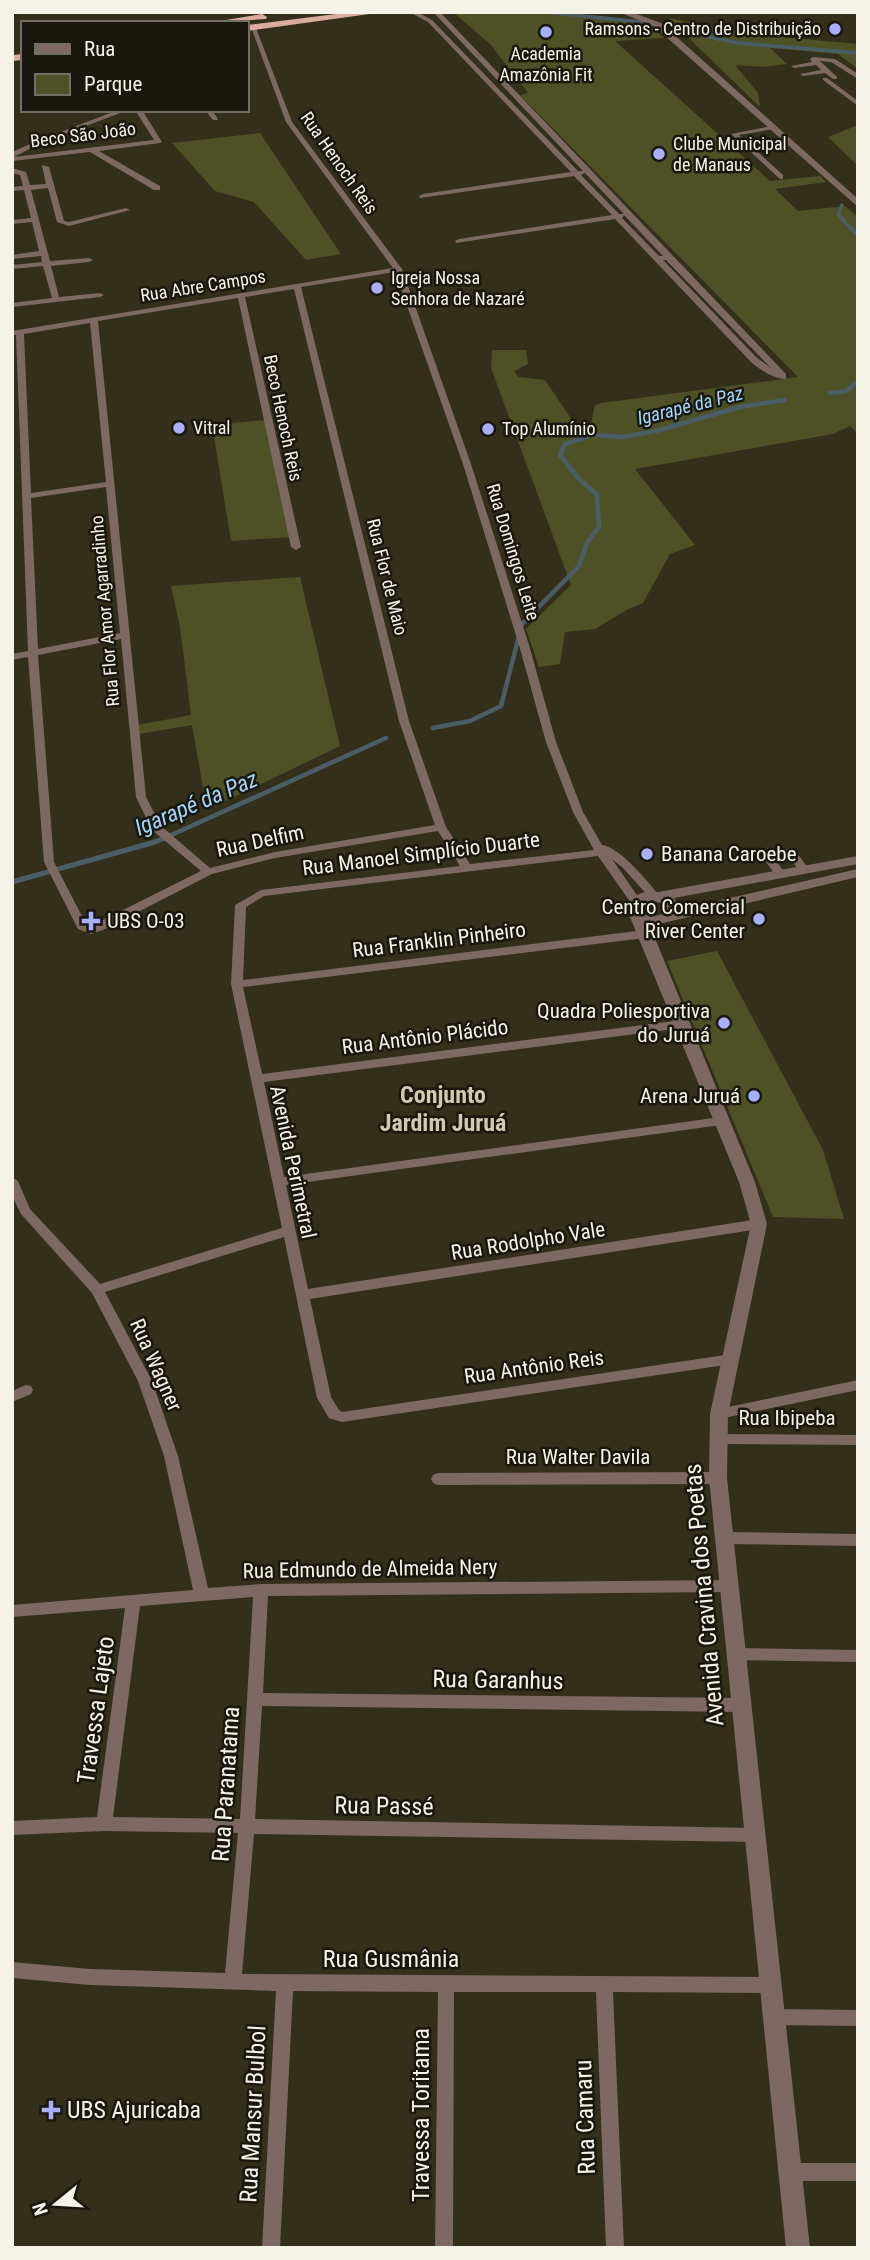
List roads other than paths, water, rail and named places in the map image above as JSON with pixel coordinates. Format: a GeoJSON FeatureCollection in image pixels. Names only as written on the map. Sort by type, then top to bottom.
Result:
{"type":"FeatureCollection","features":[{"type":"Feature","properties":{"kind":"highway"},"geometry":{"type":"LineString","coordinates":[[230,21],[301,12]]}},
{"type":"Feature","properties":{"kind":"highway"},"geometry":{"type":"LineString","coordinates":[[250,28],[379,12]]}},
{"type":"Feature","properties":{"kind":"street"},"geometry":{"type":"LineString","coordinates":[[412,12],[426,18],[449,41],[754,360],[762,367],[783,376],[436,12]]}},
{"type":"Feature","properties":{"kind":"street"},"geometry":{"type":"LineString","coordinates":[[623,12],[658,20],[666,32],[855,202]]}},
{"type":"Feature","properties":{"kind":"street","name":"Rua Henoch Reis"},"geometry":{"type":"LineString","coordinates":[[250,28],[289,122],[398,270]]}},
{"type":"Feature","properties":{"kind":"street"},"geometry":{"type":"LineString","coordinates":[[449,41],[461,39]]}},
{"type":"Feature","properties":{"kind":"street"},"geometry":{"type":"LineString","coordinates":[[858,78],[828,58],[813,59],[825,75],[858,104]]}},
{"type":"Feature","properties":{"kind":"street"},"geometry":{"type":"LineString","coordinates":[[794,66],[816,63]]}},
{"type":"Feature","properties":{"kind":"street"},"geometry":{"type":"LineString","coordinates":[[803,74],[835,78]]}},
{"type":"Feature","properties":{"kind":"street"},"geometry":{"type":"LineString","coordinates":[[484,77],[496,76]]}},
{"type":"Feature","properties":{"kind":"street"},"geometry":{"type":"LineString","coordinates":[[12,157],[39,142],[120,112]]}},
{"type":"Feature","properties":{"kind":"street"},"geometry":{"type":"LineString","coordinates":[[139,112],[158,142]]}},
{"type":"Feature","properties":{"kind":"street"},"geometry":{"type":"LineString","coordinates":[[210,112],[215,119]]}},
{"type":"Feature","properties":{"kind":"street"},"geometry":{"type":"LineString","coordinates":[[522,117],[534,116]]}},
{"type":"Feature","properties":{"kind":"street"},"geometry":{"type":"LineString","coordinates":[[772,128],[734,134],[780,177]]}},
{"type":"Feature","properties":{"kind":"street","name":"Beco São João"},"geometry":{"type":"LineString","coordinates":[[12,157],[158,142]]}},
{"type":"Feature","properties":{"kind":"street"},"geometry":{"type":"LineString","coordinates":[[90,149],[157,188]]}},
{"type":"Feature","properties":{"kind":"street"},"geometry":{"type":"LineString","coordinates":[[45,167],[61,222],[126,210]]}},
{"type":"Feature","properties":{"kind":"street"},"geometry":{"type":"LineString","coordinates":[[12,170],[23,174],[56,300]]}},
{"type":"Feature","properties":{"kind":"street"},"geometry":{"type":"LineString","coordinates":[[423,196],[588,172]]}},
{"type":"Feature","properties":{"kind":"street"},"geometry":{"type":"LineString","coordinates":[[12,189],[50,186]]}},
{"type":"Feature","properties":{"kind":"street"},"geometry":{"type":"LineString","coordinates":[[459,241],[629,215]]}},
{"type":"Feature","properties":{"kind":"street"},"geometry":{"type":"LineString","coordinates":[[12,222],[35,220]]}},
{"type":"Feature","properties":{"kind":"street"},"geometry":{"type":"LineString","coordinates":[[12,257],[44,253]]}},
{"type":"Feature","properties":{"kind":"street"},"geometry":{"type":"LineString","coordinates":[[657,259],[668,257]]}},
{"type":"Feature","properties":{"kind":"street"},"geometry":{"type":"LineString","coordinates":[[12,267],[89,260]]}},
{"type":"Feature","properties":{"kind":"street","name":"Rua Abre Campos"},"geometry":{"type":"LineString","coordinates":[[16,333],[398,270]]}},
{"type":"Feature","properties":{"kind":"street","name":"Rua Domingos Leite"},"geometry":{"type":"LineString","coordinates":[[398,270],[467,464],[524,645],[551,742],[578,812],[635,901]]}},
{"type":"Feature","properties":{"kind":"street","name":"Rua Flor de Maio"},"geometry":{"type":"LineString","coordinates":[[298,286],[404,721],[441,827],[467,867]]}},
{"type":"Feature","properties":{"kind":"street"},"geometry":{"type":"LineString","coordinates":[[12,305],[100,295]]}},
{"type":"Feature","properties":{"kind":"street","name":"Beco Henoch Reis"},"geometry":{"type":"LineString","coordinates":[[241,296],[296,547]]}},
{"type":"Feature","properties":{"kind":"street","name":"Rua Flor Amor Agarradinho"},"geometry":{"type":"LineString","coordinates":[[94,320],[141,797],[156,828],[208,872]]}},
{"type":"Feature","properties":{"kind":"street"},"geometry":{"type":"LineString","coordinates":[[16,333],[28,496],[33,653],[48,862],[82,926],[91,930],[99,927]]}},
{"type":"Feature","properties":{"kind":"street"},"geometry":{"type":"LineString","coordinates":[[28,496],[111,484]]}},
{"type":"Feature","properties":{"kind":"street"},"geometry":{"type":"LineString","coordinates":[[12,657],[124,635]]}},
{"type":"Feature","properties":{"kind":"street","name":"Rua Delfim"},"geometry":{"type":"LineString","coordinates":[[99,927],[208,872],[275,855],[441,827]]}},
{"type":"Feature","properties":{"kind":"street","name":"Rua Domingos Leite"},"geometry":{"type":"LineString","coordinates":[[602,849],[656,896]]}},
{"type":"Feature","properties":{"kind":"street","name":"Rua Manoel Simplício Duarte"},"geometry":{"type":"LineString","coordinates":[[241,905],[261,893],[602,849]]}},
{"type":"Feature","properties":{"kind":"street"},"geometry":{"type":"LineString","coordinates":[[790,851],[804,870]]}},
{"type":"Feature","properties":{"kind":"street"},"geometry":{"type":"LineString","coordinates":[[767,856],[781,875]]}},
{"type":"Feature","properties":{"kind":"street"},"geometry":{"type":"LineString","coordinates":[[635,901],[858,860]]}},
{"type":"Feature","properties":{"kind":"street"},"geometry":{"type":"LineString","coordinates":[[639,918],[654,922],[858,873]]}},
{"type":"Feature","properties":{"kind":"street"},"geometry":{"type":"LineString","coordinates":[[656,896],[671,902],[675,911],[656,959]]}},
{"type":"Feature","properties":{"kind":"street","name":"Avenida Cravina dos Poetas"},"geometry":{"type":"LineString","coordinates":[[635,901],[632,910],[639,918],[747,1182],[759,1224],[719,1414],[718,1478],[798,2248]]}},
{"type":"Feature","properties":{"kind":"street","name":"Avenida Perimetral"},"geometry":{"type":"LineString","coordinates":[[241,905],[237,984],[324,1398],[328,1408],[342,1417]]}},
{"type":"Feature","properties":{"kind":"street","name":"Rua Franklin Pinheiro"},"geometry":{"type":"LineString","coordinates":[[237,984],[645,934]]}},
{"type":"Feature","properties":{"kind":"street","name":"Rua Antônio Plácido"},"geometry":{"type":"LineString","coordinates":[[256,1079],[681,1024]]}},
{"type":"Feature","properties":{"kind":"street"},"geometry":{"type":"LineString","coordinates":[[278,1181],[721,1121]]}},
{"type":"Feature","properties":{"kind":"street","name":"Rua Wagner"},"geometry":{"type":"LineString","coordinates":[[12,1181],[25,1211],[97,1290],[145,1381],[171,1456],[202,1595]]}},
{"type":"Feature","properties":{"kind":"street","name":"Rua Rodolpho Vale"},"geometry":{"type":"LineString","coordinates":[[302,1295],[759,1224]]}},
{"type":"Feature","properties":{"kind":"street"},"geometry":{"type":"LineString","coordinates":[[97,1290],[287,1230]]}},
{"type":"Feature","properties":{"kind":"street","name":"Rua Antônio Reis"},"geometry":{"type":"LineString","coordinates":[[342,1417],[732,1359]]}},
{"type":"Feature","properties":{"kind":"street"},"geometry":{"type":"LineString","coordinates":[[719,1414],[858,1385]]}},
{"type":"Feature","properties":{"kind":"street"},"geometry":{"type":"LineString","coordinates":[[12,1397],[26,1390]]}},
{"type":"Feature","properties":{"kind":"street","name":"Rua Ibipeba"},"geometry":{"type":"LineString","coordinates":[[717,1439],[858,1440]]}},
{"type":"Feature","properties":{"kind":"street","name":"Rua Walter Davila"},"geometry":{"type":"LineString","coordinates":[[438,1479],[718,1478]]}},
{"type":"Feature","properties":{"kind":"street"},"geometry":{"type":"LineString","coordinates":[[724,1538],[858,1540]]}},
{"type":"Feature","properties":{"kind":"street","name":"Rua Edmundo de Almeida Nery"},"geometry":{"type":"LineString","coordinates":[[12,1611],[261,1590],[729,1586]]}},
{"type":"Feature","properties":{"kind":"street","name":"Rua Paranatama"},"geometry":{"type":"LineString","coordinates":[[233,1982],[247,1827],[261,1590]]}},
{"type":"Feature","properties":{"kind":"street","name":"Travessa Lajeto"},"geometry":{"type":"LineString","coordinates":[[104,1824],[133,1601]]}},
{"type":"Feature","properties":{"kind":"street"},"geometry":{"type":"LineString","coordinates":[[736,1654],[858,1656]]}},
{"type":"Feature","properties":{"kind":"street","name":"Rua Garanhus"},"geometry":{"type":"LineString","coordinates":[[254,1699],[741,1705]]}},
{"type":"Feature","properties":{"kind":"street","name":"Rua Passé"},"geometry":{"type":"LineString","coordinates":[[12,1828],[104,1824],[755,1835]]}},
{"type":"Feature","properties":{"kind":"street","name":"Rua Gusmânia"},"geometry":{"type":"LineString","coordinates":[[12,1970],[90,1977],[233,1982],[770,1985]]}},
{"type":"Feature","properties":{"kind":"street","name":"Rua Mansur Bulbol"},"geometry":{"type":"LineString","coordinates":[[271,2248],[285,1983]]}},
{"type":"Feature","properties":{"kind":"street","name":"Travessa Toritama"},"geometry":{"type":"LineString","coordinates":[[444,2248],[446,1983]]}},
{"type":"Feature","properties":{"kind":"street","name":"Rua Camaru"},"geometry":{"type":"LineString","coordinates":[[604,1984],[615,2248]]}},
{"type":"Feature","properties":{"kind":"street"},"geometry":{"type":"LineString","coordinates":[[773,2017],[858,2018]]}},
{"type":"Feature","properties":{"kind":"street"},"geometry":{"type":"LineString","coordinates":[[790,2172],[858,2172]]}},
{"type":"Feature","properties":{"kind":"waterway"},"geometry":{"type":"LineString","coordinates":[[546,12],[641,22]]}},
{"type":"Feature","properties":{"kind":"waterway"},"geometry":{"type":"LineString","coordinates":[[666,22],[709,37],[738,43],[858,53]]}},
{"type":"Feature","properties":{"kind":"waterway","name":"Igarapé da Paz"},"geometry":{"type":"LineString","coordinates":[[842,205],[838,214],[858,236]]}},
{"type":"Feature","properties":{"kind":"waterway","name":"Igarapé da Paz"},"geometry":{"type":"LineString","coordinates":[[830,393],[846,391],[858,381]]}},
{"type":"Feature","properties":{"kind":"waterway","name":"Igarapé da Paz"},"geometry":{"type":"LineString","coordinates":[[433,728],[470,721],[501,706],[522,624],[579,566],[587,543],[599,527],[597,495],[577,477],[560,455],[565,444],[593,435],[623,437],[656,431],[740,407],[785,400]]}},
{"type":"Feature","properties":{"kind":"waterway","name":"Igarapé da Paz"},"geometry":{"type":"LineString","coordinates":[[167,837],[386,738]]}},
{"type":"Feature","properties":{"kind":"waterway","name":"Igarapé da Paz"},"geometry":{"type":"LineString","coordinates":[[12,882],[155,842],[171,835]]}},
{"type":"Feature","properties":{"kind":"place","name":"Ramsons - Centro de Distribuição"},"geometry":{"type":"Point","coordinates":[835,29]}},
{"type":"Feature","properties":{"kind":"place","name":"Academia Amazônia Fit"},"geometry":{"type":"Point","coordinates":[546,32]}},
{"type":"Feature","properties":{"kind":"place","name":"Clube Municipal de Manaus"},"geometry":{"type":"Point","coordinates":[659,154]}},
{"type":"Feature","properties":{"kind":"place","name":"Igreja Nossa Senhora de Nazaré"},"geometry":{"type":"Point","coordinates":[377,288]}},
{"type":"Feature","properties":{"kind":"place","name":"Vitral"},"geometry":{"type":"Point","coordinates":[179,428]}},
{"type":"Feature","properties":{"kind":"place","name":"Top Alumínio"},"geometry":{"type":"Point","coordinates":[488,429]}},
{"type":"Feature","properties":{"kind":"place","name":"Banana Caroebe"},"geometry":{"type":"Point","coordinates":[647,854]}},
{"type":"Feature","properties":{"kind":"place","name":"Centro Comercial River Center"},"geometry":{"type":"Point","coordinates":[759,919]}},
{"type":"Feature","properties":{"kind":"place","name":"UBS O-03"},"geometry":{"type":"Point","coordinates":[91,921]}},
{"type":"Feature","properties":{"kind":"place","name":"Quadra Poliesportiva do Juruá"},"geometry":{"type":"Point","coordinates":[724,1023]}},
{"type":"Feature","properties":{"kind":"place","name":"Arena Juruá"},"geometry":{"type":"Point","coordinates":[754,1096]}},
{"type":"Feature","properties":{"kind":"place","name":"UBS Ajuricaba"},"geometry":{"type":"Point","coordinates":[51,2110]}},
{"type":"Feature","properties":{"kind":"district","name":"Conjunto Jardim Juruá"},"geometry":{"type":"Point","coordinates":[443,1109]}}]}
